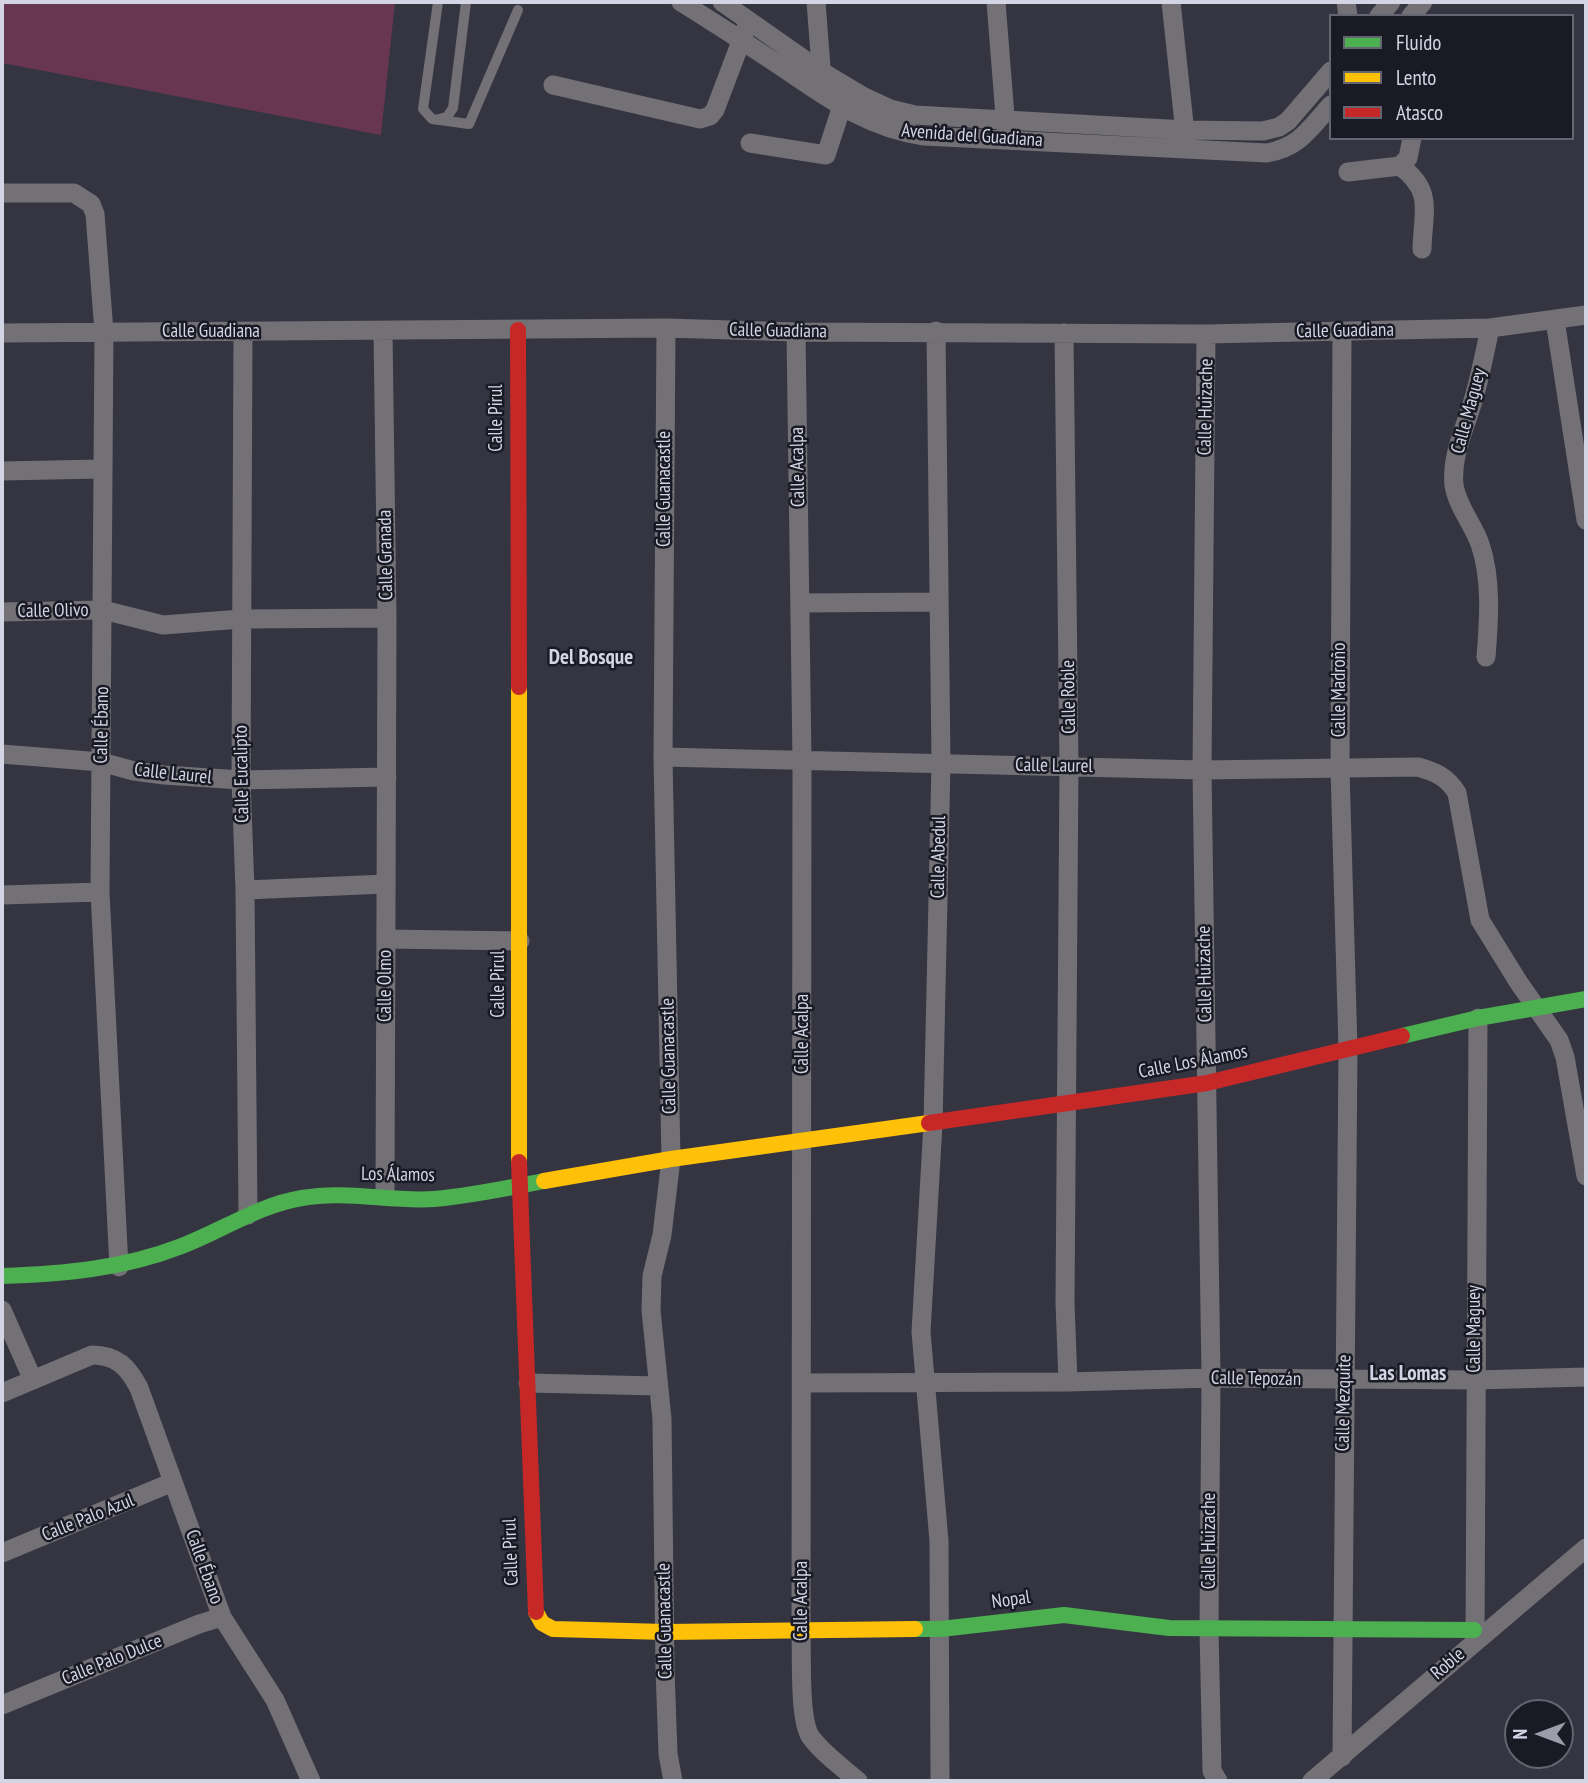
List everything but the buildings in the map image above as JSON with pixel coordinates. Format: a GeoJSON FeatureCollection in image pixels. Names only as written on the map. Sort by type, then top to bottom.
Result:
{"type":"FeatureCollection","features":[{"type":"Feature","properties":{"kind":"street","name":"Avenida del Guadiana"},"geometry":{"type":"LineString","coordinates":[[681,2],[823,95],[875,124],[900,132],[1267,153],[1286,150],[1329,108]]}},
{"type":"Feature","properties":{"kind":"street","name":"Avenida del Guadiana"},"geometry":{"type":"LineString","coordinates":[[722,2],[822,72],[864,97],[890,109],[915,115],[1186,130],[1263,131],[1279,127],[1288,121],[1329,73]]}},
{"type":"Feature","properties":{"kind":"street"},"geometry":{"type":"LineString","coordinates":[[817,2],[823,95]]}},
{"type":"Feature","properties":{"kind":"street"},"geometry":{"type":"LineString","coordinates":[[996,2],[1006,140]]}},
{"type":"Feature","properties":{"kind":"street"},"geometry":{"type":"LineString","coordinates":[[1171,2],[1186,150]]}},
{"type":"Feature","properties":{"kind":"street"},"geometry":{"type":"LineString","coordinates":[[553,85],[700,119],[710,116],[715,110],[749,21]]}},
{"type":"Feature","properties":{"kind":"street"},"geometry":{"type":"LineString","coordinates":[[750,143],[826,155],[842,106]]}},
{"type":"Feature","properties":{"kind":"street"},"geometry":{"type":"LineString","coordinates":[[1348,172],[1400,166],[1408,158],[1412,140]]}},
{"type":"Feature","properties":{"kind":"street"},"geometry":{"type":"LineString","coordinates":[[1400,166],[1416,178],[1424,193],[1422,249]]}},
{"type":"Feature","properties":{"kind":"street","name":"Calle Ébano"},"geometry":{"type":"LineString","coordinates":[[2,193],[74,193],[91,204],[95,214],[104,332],[100,892],[119,1266]]}},
{"type":"Feature","properties":{"kind":"street","name":"Calle Guadiana"},"geometry":{"type":"LineString","coordinates":[[2,333],[666,328],[796,332],[1206,334],[1490,328],[1586,314]]}},
{"type":"Feature","properties":{"kind":"street"},"geometry":{"type":"LineString","coordinates":[[1555,320],[1586,520]]}},
{"type":"Feature","properties":{"kind":"street","name":"Calle Guanacastle"},"geometry":{"type":"LineString","coordinates":[[666,328],[663,757],[671,1158],[662,1235],[652,1276],[651,1310],[662,1419],[668,1754],[673,1781]]}},
{"type":"Feature","properties":{"kind":"street","name":"Calle Maguey"},"geometry":{"type":"LineString","coordinates":[[1486,657],[1489,625],[1485,568],[1480,545],[1457,498],[1454,483],[1458,447],[1473,403],[1490,328]]}},
{"type":"Feature","properties":{"kind":"street","name":"Calle Pirul"},"geometry":{"type":"LineString","coordinates":[[518,330],[519,1186],[534,1607],[537,1619],[553,1629]]}},
{"type":"Feature","properties":{"kind":"street","name":"Calle Abedul"},"geometry":{"type":"LineString","coordinates":[[936,331],[941,763],[933,1124],[920,1332],[927,1382],[939,1541],[940,1781]]}},
{"type":"Feature","properties":{"kind":"street","name":"Calle Granada"},"geometry":{"type":"LineString","coordinates":[[383,332],[387,777]]}},
{"type":"Feature","properties":{"kind":"street","name":"Calle Acalpa"},"geometry":{"type":"LineString","coordinates":[[796,332],[802,760],[804,1716],[810,1735],[856,1781]]}},
{"type":"Feature","properties":{"kind":"street","name":"Calle Roble"},"geometry":{"type":"LineString","coordinates":[[1064,332],[1069,766],[1069,1103],[1065,1290],[1068,1382]]}},
{"type":"Feature","properties":{"kind":"street","name":"Calle Madroño"},"geometry":{"type":"LineString","coordinates":[[1342,332],[1340,769],[1348,1049]]}},
{"type":"Feature","properties":{"kind":"street","name":"Calle Eucalipto"},"geometry":{"type":"LineString","coordinates":[[243,333],[241,780],[245,890],[248,1215]]}},
{"type":"Feature","properties":{"kind":"street","name":"Calle Huizache"},"geometry":{"type":"LineString","coordinates":[[1206,334],[1202,770],[1211,1378],[1209,1629],[1212,1771],[1218,1781]]}},
{"type":"Feature","properties":{"kind":"street"},"geometry":{"type":"LineString","coordinates":[[2,471],[102,469]]}},
{"type":"Feature","properties":{"kind":"street"},"geometry":{"type":"LineString","coordinates":[[800,603],[939,602]]}},
{"type":"Feature","properties":{"kind":"street","name":"Calle Olivo"},"geometry":{"type":"LineString","coordinates":[[2,612],[103,610],[163,625],[241,620],[387,618]]}},
{"type":"Feature","properties":{"kind":"street","name":"Calle Laurel"},"geometry":{"type":"LineString","coordinates":[[2,754],[101,762],[144,773],[241,780],[387,777]]}},
{"type":"Feature","properties":{"kind":"street","name":"Calle Laurel"},"geometry":{"type":"LineString","coordinates":[[663,757],[1202,770],[1418,767],[1444,777],[1457,793],[1480,920],[1537,1009]]}},
{"type":"Feature","properties":{"kind":"street","name":"Calle Olmo"},"geometry":{"type":"LineString","coordinates":[[385,1195],[387,777]]}},
{"type":"Feature","properties":{"kind":"street"},"geometry":{"type":"LineString","coordinates":[[245,890],[386,884]]}},
{"type":"Feature","properties":{"kind":"street"},"geometry":{"type":"LineString","coordinates":[[2,895],[100,892]]}},
{"type":"Feature","properties":{"kind":"street"},"geometry":{"type":"LineString","coordinates":[[386,939],[520,940]]}},
{"type":"Feature","properties":{"kind":"street","name":"Calle Los Álamos"},"geometry":{"type":"LineString","coordinates":[[803,1139],[933,1124],[1207,1083],[1478,1018],[1586,999]]}},
{"type":"Feature","properties":{"kind":"street"},"geometry":{"type":"LineString","coordinates":[[1537,1009],[1559,1040],[1565,1056],[1584,1139],[1586,1176]]}},
{"type":"Feature","properties":{"kind":"street","name":"Calle Maguey"},"geometry":{"type":"LineString","coordinates":[[1475,1635],[1478,1018]]}},
{"type":"Feature","properties":{"kind":"street","name":"Calle Mezquite"},"geometry":{"type":"LineString","coordinates":[[1342,1757],[1348,1049]]}},
{"type":"Feature","properties":{"kind":"street","name":"Los Álamos"},"geometry":{"type":"LineString","coordinates":[[2,1276],[56,1275],[119,1266],[178,1248],[248,1215],[302,1198],[323,1195],[385,1195],[432,1199],[671,1158],[803,1139]]}},
{"type":"Feature","properties":{"kind":"street"},"geometry":{"type":"LineString","coordinates":[[2,1310],[33,1380],[2,1393]]}},
{"type":"Feature","properties":{"kind":"street","name":"Calle Ébano"},"geometry":{"type":"LineString","coordinates":[[33,1380],[92,1355],[105,1355],[129,1368],[139,1388],[222,1617],[275,1700],[312,1781]]}},
{"type":"Feature","properties":{"kind":"street","name":"Calle Tepozán"},"geometry":{"type":"LineString","coordinates":[[802,1383],[1068,1382],[1211,1378],[1475,1380],[1586,1377]]}},
{"type":"Feature","properties":{"kind":"street"},"geometry":{"type":"LineString","coordinates":[[527,1382],[658,1386]]}},
{"type":"Feature","properties":{"kind":"street","name":"Calle Palo Azul"},"geometry":{"type":"LineString","coordinates":[[2,1553],[173,1482]]}},
{"type":"Feature","properties":{"kind":"street","name":"Roble"},"geometry":{"type":"LineString","coordinates":[[1312,1781],[1342,1757],[1475,1635],[1586,1548]]}},
{"type":"Feature","properties":{"kind":"street","name":"Nopal"},"geometry":{"type":"LineString","coordinates":[[553,1629],[802,1632],[941,1629],[1064,1615],[1133,1625],[1209,1629],[1475,1635]]}},
{"type":"Feature","properties":{"kind":"street","name":"Calle Palo Dulce"},"geometry":{"type":"LineString","coordinates":[[2,1705],[222,1617]]}},
{"type":"Feature","properties":{"kind":"lane"},"geometry":{"type":"LineString","coordinates":[[438,2],[422,103],[426,115],[432,119],[469,124],[518,10]]}},
{"type":"Feature","properties":{"kind":"lane"},"geometry":{"type":"LineString","coordinates":[[438,119],[447,117],[453,108],[466,2]]}},
{"type":"Feature","properties":{"kind":"shaded area"},"geometry":{"type":"Polygon","coordinates":[[[2,2],[395,2],[381,135],[2,63],[2,2]]]}},
{"type":"Feature","properties":{"kind":"traffic: fast"},"geometry":{"type":"LineString","coordinates":[[1402,1036],[1478,1018],[1586,999]]}},
{"type":"Feature","properties":{"kind":"traffic: fast"},"geometry":{"type":"LineString","coordinates":[[2,1276],[69,1272],[136,1261],[194,1241],[270,1206],[302,1198],[335,1195],[434,1199],[544,1181]]}},
{"type":"Feature","properties":{"kind":"traffic: fast"},"geometry":{"type":"LineString","coordinates":[[915,1629],[941,1629],[1064,1615],[1169,1628],[1474,1630]]}},
{"type":"Feature","properties":{"kind":"traffic: slow"},"geometry":{"type":"LineString","coordinates":[[519,687],[519,1162]]}},
{"type":"Feature","properties":{"kind":"traffic: slow"},"geometry":{"type":"LineString","coordinates":[[544,1181],[671,1159],[929,1123]]}},
{"type":"Feature","properties":{"kind":"traffic: slow"},"geometry":{"type":"LineString","coordinates":[[536,1612],[542,1623],[553,1629],[665,1632],[915,1629]]}},
{"type":"Feature","properties":{"kind":"traffic: jam"},"geometry":{"type":"LineString","coordinates":[[518,330],[519,687]]}},
{"type":"Feature","properties":{"kind":"traffic: jam"},"geometry":{"type":"LineString","coordinates":[[929,1123],[1207,1083],[1402,1036]]}},
{"type":"Feature","properties":{"kind":"traffic: jam"},"geometry":{"type":"LineString","coordinates":[[519,1162],[536,1612]]}},
{"type":"Feature","properties":{"kind":"district","name":"Del Bosque"},"geometry":{"type":"Point","coordinates":[591,658]}},
{"type":"Feature","properties":{"kind":"district","name":"Las Lomas"},"geometry":{"type":"Point","coordinates":[1408,1374]}}]}
